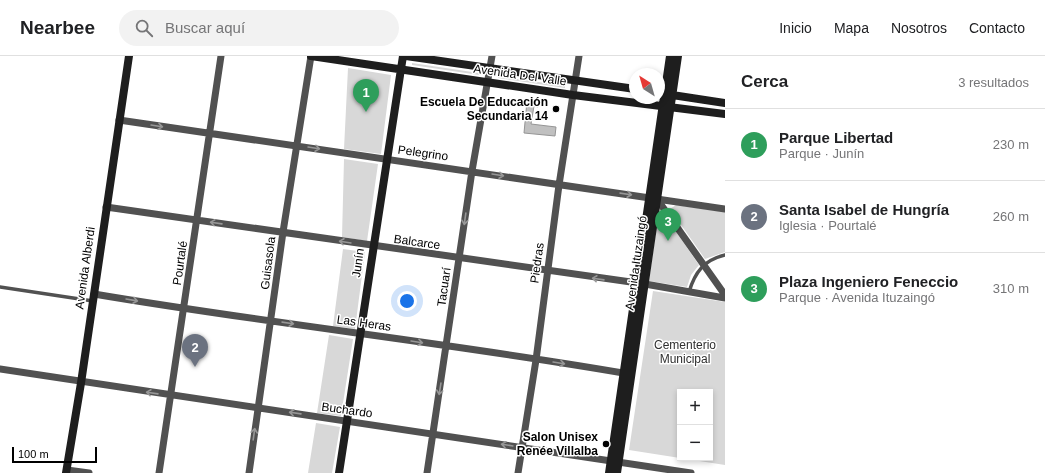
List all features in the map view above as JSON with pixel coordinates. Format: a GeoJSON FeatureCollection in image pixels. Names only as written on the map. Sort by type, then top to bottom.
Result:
{"type":"FeatureCollection","features":[{"type":"Feature","properties":{"kind":"main road","name":"Avenida Alberdi"},"geometry":{"type":"LineString","coordinates":[[66,471],[81,382],[129,56]]}},
{"type":"Feature","properties":{"kind":"main road","name":"Avenida Alberdi"},"geometry":{"type":"LineString","coordinates":[[128,67],[135,56]]}},
{"type":"Feature","properties":{"kind":"main road","name":"Avenida Del Valle"},"geometry":{"type":"LineString","coordinates":[[311,56],[573,95],[725,114]]}},
{"type":"Feature","properties":{"kind":"main road","name":"Junín"},"geometry":{"type":"LineString","coordinates":[[340,473],[386,159],[403,56]]}},
{"type":"Feature","properties":{"kind":"main road","name":"Avenida Del Valle"},"geometry":{"type":"LineString","coordinates":[[406,56],[629,88]]}},
{"type":"Feature","properties":{"kind":"main road","name":"Avenida Ituzaingó"},"geometry":{"type":"LineString","coordinates":[[617,473],[615,462],[667,107],[666,94],[670,56]]}},
{"type":"Feature","properties":{"kind":"main road","name":"Avenida Ituzaingó"},"geometry":{"type":"LineString","coordinates":[[666,94],[678,56]]}},
{"type":"Feature","properties":{"kind":"main road"},"geometry":{"type":"LineString","coordinates":[[666,94],[725,103]]}},
{"type":"Feature","properties":{"kind":"main road","name":"Avenida Ituzaingó"},"geometry":{"type":"LineString","coordinates":[[609,473],[615,462]]}},
{"type":"Feature","properties":{"kind":"street","name":"Pourtalé"},"geometry":{"type":"LineString","coordinates":[[159,473],[221,56]]}},
{"type":"Feature","properties":{"kind":"street","name":"Guisasola"},"geometry":{"type":"LineString","coordinates":[[249,473],[272,321],[283,232],[311,56]]}},
{"type":"Feature","properties":{"kind":"street","name":"Tacuarí"},"geometry":{"type":"LineString","coordinates":[[427,473],[472,171],[492,56]]}},
{"type":"Feature","properties":{"kind":"street","name":"Piedras"},"geometry":{"type":"LineString","coordinates":[[518,473],[536,360],[559,185],[579,56]]}},
{"type":"Feature","properties":{"kind":"street","name":"Pelegrino"},"geometry":{"type":"LineString","coordinates":[[119,120],[725,209]]}},
{"type":"Feature","properties":{"kind":"street"},"geometry":{"type":"LineString","coordinates":[[654,198],[704,264],[725,296]]}},
{"type":"Feature","properties":{"kind":"street","name":"Balcarce"},"geometry":{"type":"LineString","coordinates":[[106,207],[547,272],[725,296]]}},
{"type":"Feature","properties":{"kind":"street","name":"Las Heras"},"geometry":{"type":"LineString","coordinates":[[93,297],[361,333],[628,374]]}},
{"type":"Feature","properties":{"kind":"street","name":"Buchardo"},"geometry":{"type":"LineString","coordinates":[[0,369],[170,396],[691,473]]}},
{"type":"Feature","properties":{"kind":"street"},"geometry":{"type":"LineString","coordinates":[[66,471],[89,473]]}},
{"type":"Feature","properties":{"kind":"lane"},"geometry":{"type":"LineString","coordinates":[[689,292],[693,277],[704,264],[714,258],[725,255]]}},
{"type":"Feature","properties":{"kind":"lane"},"geometry":{"type":"LineString","coordinates":[[0,286],[93,297]]}},
{"type":"Feature","properties":{"kind":"green space"},"geometry":{"type":"Polygon","coordinates":[[[412,63],[479,73],[479,75],[412,65],[412,63]]]}},
{"type":"Feature","properties":{"kind":"green space"},"geometry":{"type":"Polygon","coordinates":[[[348,68],[391,75],[381,154],[344,149],[348,68]]]}},
{"type":"Feature","properties":{"kind":"green space"},"geometry":{"type":"Polygon","coordinates":[[[498,76],[565,86],[565,88],[498,78],[498,76]]]}},
{"type":"Feature","properties":{"kind":"green space"},"geometry":{"type":"Polygon","coordinates":[[[344,159],[378,164],[367,241],[342,237],[344,159]]]}},
{"type":"Feature","properties":{"kind":"green space"},"geometry":{"type":"Polygon","coordinates":[[[676,205],[725,212],[725,252],[705,259],[670,209],[676,205]]]}},
{"type":"Feature","properties":{"kind":"green space"},"geometry":{"type":"Polygon","coordinates":[[[663,213],[699,265],[691,275],[687,287],[649,281],[658,218],[663,213]]]}},
{"type":"Feature","properties":{"kind":"green space"},"geometry":{"type":"Polygon","coordinates":[[[343,249],[365,252],[355,329],[333,326],[343,249]]]}},
{"type":"Feature","properties":{"kind":"green space","name":"Cementerio Municipal"},"geometry":{"type":"Polygon","coordinates":[[[653,291],[725,302],[725,465],[699,461],[713,461],[713,389],[677,389],[677,458],[629,450],[653,291]]]}},
{"type":"Feature","properties":{"kind":"green space"},"geometry":{"type":"Polygon","coordinates":[[[329,335],[353,339],[341,416],[317,413],[329,335]]]}},
{"type":"Feature","properties":{"kind":"green space"},"geometry":{"type":"Polygon","coordinates":[[[316,423],[340,427],[332,473],[308,473],[316,423]]]}},
{"type":"Feature","properties":{"kind":"building"},"geometry":{"type":"Polygon","coordinates":[[[527,101],[539,102],[538,107],[534,106],[531,124],[556,127],[555,136],[524,133],[527,101]]]}},
{"type":"Feature","properties":{"kind":"place","name":"Escuela De Educación Secundaria 14"},"geometry":{"type":"Point","coordinates":[556,109]}},
{"type":"Feature","properties":{"kind":"place","name":"Parque Libertad"},"geometry":{"type":"Point","coordinates":[366,112]}},
{"type":"Feature","properties":{"kind":"place","name":"Plaza Ingeniero Feneccio"},"geometry":{"type":"Point","coordinates":[668,241]}},
{"type":"Feature","properties":{"kind":"place","name":"Santa Isabel de Hungría"},"geometry":{"type":"Point","coordinates":[195,367]}},
{"type":"Feature","properties":{"kind":"place","name":"Salon Unisex Renée Villalba"},"geometry":{"type":"Point","coordinates":[606,444]}}]}
